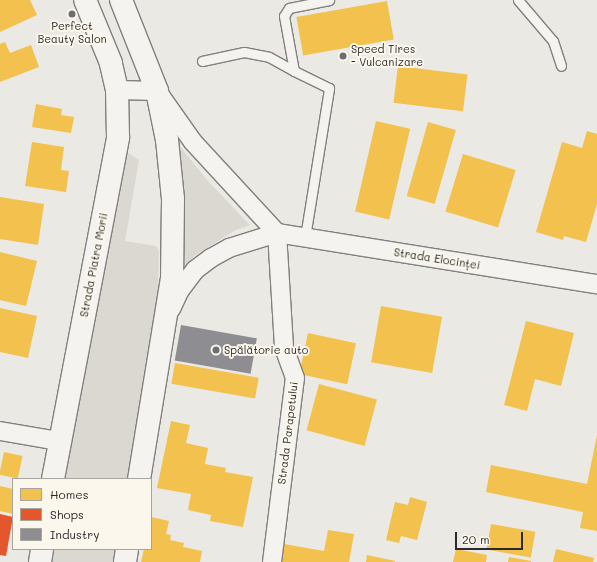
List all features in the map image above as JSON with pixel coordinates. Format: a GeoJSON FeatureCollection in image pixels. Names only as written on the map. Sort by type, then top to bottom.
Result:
{"type":"FeatureCollection","features":[{"type":"Feature","properties":{"kind":"street","name":"Strada Piatra Morii"},"geometry":{"type":"LineString","coordinates":[[53,478],[59,441],[115,159],[118,122],[116,90],[111,63],[85,0]]}},
{"type":"Feature","properties":{"kind":"street"},"geometry":{"type":"LineString","coordinates":[[121,0],[157,91],[167,140],[173,200],[172,278],[167,317],[139,478]]}},
{"type":"Feature","properties":{"kind":"street"},"geometry":{"type":"LineString","coordinates":[[116,90],[157,91]]}},
{"type":"Feature","properties":{"kind":"street"},"geometry":{"type":"LineString","coordinates":[[157,91],[193,142],[277,232],[229,248],[211,258],[195,270],[180,290],[167,317]]}},
{"type":"Feature","properties":{"kind":"street","name":"Strada Elocinței"},"geometry":{"type":"LineString","coordinates":[[277,232],[597,284]]}},
{"type":"Feature","properties":{"kind":"street","name":"Strada Parapetului"},"geometry":{"type":"LineString","coordinates":[[272,562],[296,378],[284,347],[277,232]]}},
{"type":"Feature","properties":{"kind":"street"},"geometry":{"type":"LineString","coordinates":[[0,431],[59,441]]}},
{"type":"Feature","properties":{"kind":"street"},"geometry":{"type":"LineString","coordinates":[[40,562],[42,550]]}},
{"type":"Feature","properties":{"kind":"street"},"geometry":{"type":"LineString","coordinates":[[125,562],[127,550]]}},
{"type":"Feature","properties":{"kind":"lane"},"geometry":{"type":"LineString","coordinates":[[294,71],[284,16],[289,8],[329,0]]}},
{"type":"Feature","properties":{"kind":"lane"},"geometry":{"type":"LineString","coordinates":[[518,0],[553,41],[561,66]]}},
{"type":"Feature","properties":{"kind":"lane"},"geometry":{"type":"LineString","coordinates":[[202,61],[244,52],[269,57],[328,88],[305,237]]}},
{"type":"Feature","properties":{"kind":"shaded area"},"geometry":{"type":"Polygon","coordinates":[[[175,140],[207,180],[250,225],[234,231],[194,256],[176,277],[175,140]]]}},
{"type":"Feature","properties":{"kind":"shaded area"},"geometry":{"type":"Polygon","coordinates":[[[128,153],[139,160],[125,241],[156,246],[159,251],[158,291],[127,478],[63,478],[117,158],[128,153]]]}},
{"type":"Feature","properties":{"kind":"shaded area"},"geometry":{"type":"Polygon","coordinates":[[[51,550],[115,550],[115,562],[51,562],[51,550]]]}},
{"type":"Feature","properties":{"kind":"building: Homes"},"geometry":{"type":"Polygon","coordinates":[[[0,0],[30,0],[37,15],[0,32],[0,0]]]}},
{"type":"Feature","properties":{"kind":"building: Homes"},"geometry":{"type":"Polygon","coordinates":[[[387,1],[394,39],[303,55],[296,17],[387,1]]]}},
{"type":"Feature","properties":{"kind":"building: Homes"},"geometry":{"type":"Polygon","coordinates":[[[5,42],[10,53],[31,45],[39,67],[0,82],[0,44],[5,42]]]}},
{"type":"Feature","properties":{"kind":"building: Homes"},"geometry":{"type":"Polygon","coordinates":[[[398,66],[467,75],[463,111],[393,103],[398,66]]]}},
{"type":"Feature","properties":{"kind":"building: Homes"},"geometry":{"type":"Polygon","coordinates":[[[36,104],[62,109],[61,115],[74,117],[71,133],[32,127],[36,104]]]}},
{"type":"Feature","properties":{"kind":"building: Homes"},"geometry":{"type":"Polygon","coordinates":[[[376,121],[410,129],[389,219],[355,212],[376,121]]]}},
{"type":"Feature","properties":{"kind":"building: Homes"},"geometry":{"type":"Polygon","coordinates":[[[428,122],[456,130],[435,204],[407,196],[428,122]]]}},
{"type":"Feature","properties":{"kind":"building: Homes"},"geometry":{"type":"Polygon","coordinates":[[[587,131],[597,134],[597,204],[586,242],[564,236],[563,240],[536,232],[562,142],[582,148],[587,131]]]}},
{"type":"Feature","properties":{"kind":"building: Homes"},"geometry":{"type":"Polygon","coordinates":[[[32,142],[64,147],[61,170],[69,171],[66,192],[25,186],[32,142]]]}},
{"type":"Feature","properties":{"kind":"building: Homes"},"geometry":{"type":"Polygon","coordinates":[[[463,154],[516,170],[498,227],[445,211],[463,154]]]}},
{"type":"Feature","properties":{"kind":"building: Homes"},"geometry":{"type":"Polygon","coordinates":[[[0,197],[44,204],[38,245],[0,239],[0,197]]]}},
{"type":"Feature","properties":{"kind":"building: Homes"},"geometry":{"type":"Polygon","coordinates":[[[0,252],[37,261],[26,306],[0,300],[0,252]]]}},
{"type":"Feature","properties":{"kind":"building: Homes"},"geometry":{"type":"Polygon","coordinates":[[[381,306],[442,317],[432,373],[371,362],[381,306]]]}},
{"type":"Feature","properties":{"kind":"building: Homes"},"geometry":{"type":"Polygon","coordinates":[[[0,308],[37,316],[28,358],[0,352],[0,308]]]}},
{"type":"Feature","properties":{"kind":"building: Homes"},"geometry":{"type":"Polygon","coordinates":[[[526,321],[574,333],[561,386],[535,379],[527,411],[504,405],[526,321]]]}},
{"type":"Feature","properties":{"kind":"building: Homes"},"geometry":{"type":"Polygon","coordinates":[[[308,333],[356,343],[347,384],[299,374],[308,333]]]}},
{"type":"Feature","properties":{"kind":"building: Homes"},"geometry":{"type":"Polygon","coordinates":[[[175,363],[259,378],[255,398],[171,384],[175,363]]]}},
{"type":"Feature","properties":{"kind":"building: Homes"},"geometry":{"type":"Polygon","coordinates":[[[319,384],[377,400],[365,446],[307,430],[319,384]]]}},
{"type":"Feature","properties":{"kind":"building: Homes"},"geometry":{"type":"Polygon","coordinates":[[[171,421],[190,425],[186,443],[208,448],[205,464],[226,468],[225,472],[253,477],[243,527],[210,521],[211,515],[188,510],[191,494],[157,488],[171,421]]]}},
{"type":"Feature","properties":{"kind":"building: Homes"},"geometry":{"type":"Polygon","coordinates":[[[597,435],[597,531],[580,528],[583,512],[486,492],[491,465],[587,484],[597,435]]]}},
{"type":"Feature","properties":{"kind":"building: Homes"},"geometry":{"type":"Polygon","coordinates":[[[4,452],[23,456],[18,478],[0,475],[4,452]]]}},
{"type":"Feature","properties":{"kind":"building: Homes"},"geometry":{"type":"Polygon","coordinates":[[[0,486],[12,489],[12,514],[0,511],[0,486]]]}},
{"type":"Feature","properties":{"kind":"building: Homes"},"geometry":{"type":"Polygon","coordinates":[[[410,497],[427,502],[417,540],[401,536],[399,543],[386,540],[395,502],[408,505],[410,497]]]}},
{"type":"Feature","properties":{"kind":"building: Homes"},"geometry":{"type":"Polygon","coordinates":[[[152,517],[169,521],[166,534],[171,535],[170,540],[184,543],[183,547],[202,551],[200,562],[141,562],[144,550],[152,550],[152,517]]]}},
{"type":"Feature","properties":{"kind":"building: Homes"},"geometry":{"type":"Polygon","coordinates":[[[491,524],[535,532],[531,557],[486,550],[491,524]]]}},
{"type":"Feature","properties":{"kind":"building: Homes"},"geometry":{"type":"Polygon","coordinates":[[[328,530],[354,534],[349,562],[281,562],[284,544],[324,551],[328,530]]]}},
{"type":"Feature","properties":{"kind":"building: Homes"},"geometry":{"type":"Polygon","coordinates":[[[456,549],[487,555],[486,562],[453,562],[456,549]]]}},
{"type":"Feature","properties":{"kind":"building: Homes"},"geometry":{"type":"Polygon","coordinates":[[[556,549],[594,558],[593,562],[553,562],[556,549]]]}},
{"type":"Feature","properties":{"kind":"building: Homes"},"geometry":{"type":"Polygon","coordinates":[[[367,555],[395,561],[395,562],[366,562],[367,555]]]}},
{"type":"Feature","properties":{"kind":"building: Homes"},"geometry":{"type":"Polygon","coordinates":[[[509,557],[531,561],[531,562],[508,562],[509,557]]]}},
{"type":"Feature","properties":{"kind":"building: Shops"},"geometry":{"type":"Polygon","coordinates":[[[0,514],[12,517],[12,523],[6,556],[0,555],[0,514]]]}},
{"type":"Feature","properties":{"kind":"building: Industry","name":"Spălătorie auto"},"geometry":{"type":"Polygon","coordinates":[[[181,325],[257,338],[251,374],[175,360],[181,325]]]}},
{"type":"Feature","properties":{"kind":"place","name":"Perfect Beauty Salon"},"geometry":{"type":"Point","coordinates":[72,14]}},
{"type":"Feature","properties":{"kind":"place","name":"Speed Tires - Vulcanizare"},"geometry":{"type":"Point","coordinates":[343,56]}},
{"type":"Feature","properties":{"kind":"place","name":"Spălătorie auto"},"geometry":{"type":"Point","coordinates":[216,350]}}]}
